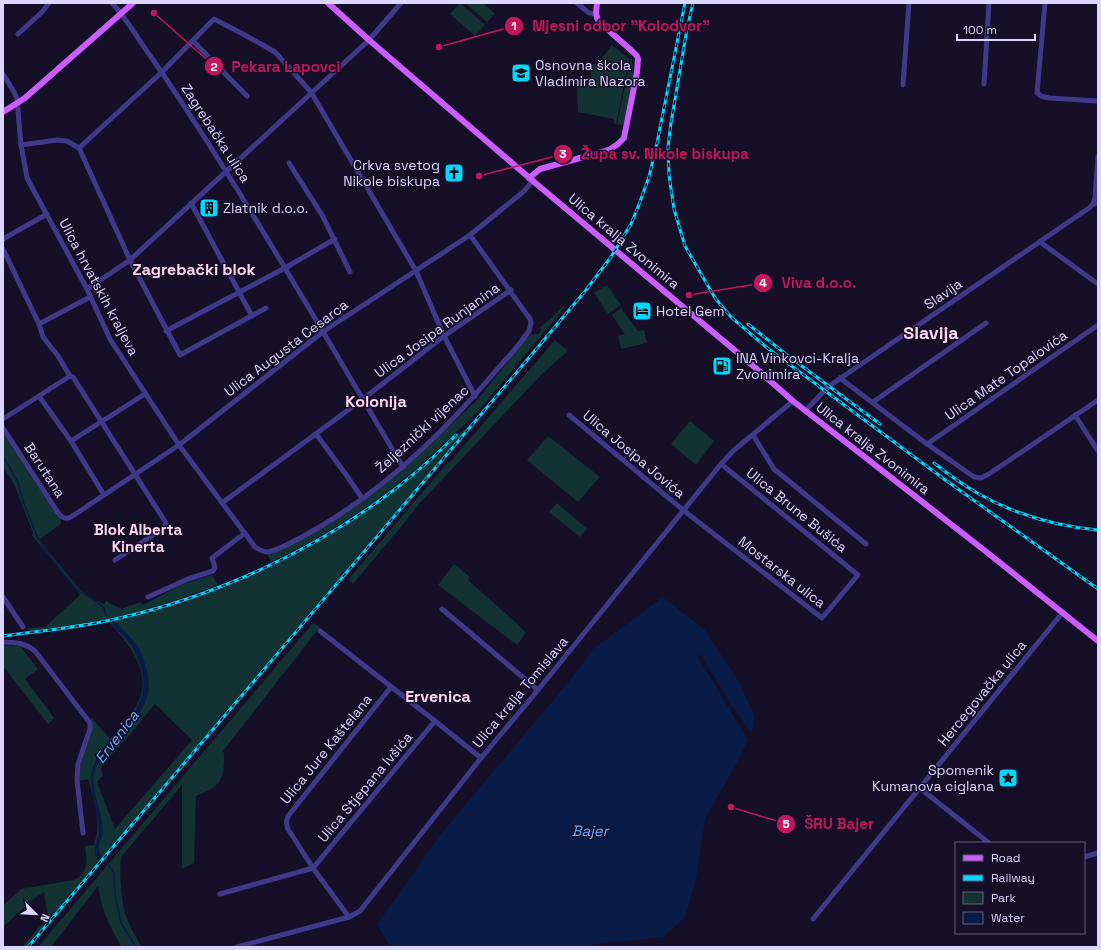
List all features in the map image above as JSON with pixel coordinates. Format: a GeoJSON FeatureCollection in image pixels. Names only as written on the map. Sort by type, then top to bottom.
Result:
{"type":"FeatureCollection","features":[{"type":"Feature","properties":{"kind":"main road"},"geometry":{"type":"LineString","coordinates":[[3,112],[25,98],[133,3]]}},
{"type":"Feature","properties":{"kind":"main road","name":"Ulica kralja Zvonimira"},"geometry":{"type":"LineString","coordinates":[[328,3],[368,40],[531,180],[746,359],[793,401],[1098,641]]}},
{"type":"Feature","properties":{"kind":"main road"},"geometry":{"type":"LineString","coordinates":[[531,180],[540,170],[609,150],[624,138],[637,72],[638,59],[631,50],[596,18],[597,3]]}},
{"type":"Feature","properties":{"kind":"street","name":"Zagrebačka ulica"},"geometry":{"type":"LineString","coordinates":[[112,3],[122,14],[162,72],[226,171],[284,268],[324,331],[403,467]]}},
{"type":"Feature","properties":{"kind":"street"},"geometry":{"type":"LineString","coordinates":[[86,289],[130,260],[368,40],[401,3]]}},
{"type":"Feature","properties":{"kind":"street"},"geometry":{"type":"LineString","coordinates":[[577,3],[589,13],[596,14]]}},
{"type":"Feature","properties":{"kind":"street"},"geometry":{"type":"LineString","coordinates":[[902,85],[910,3]]}},
{"type":"Feature","properties":{"kind":"street"},"geometry":{"type":"LineString","coordinates":[[984,84],[988,3]]}},
{"type":"Feature","properties":{"kind":"street"},"geometry":{"type":"LineString","coordinates":[[1045,3],[1037,93],[1041,96],[1049,98],[1098,101]]}},
{"type":"Feature","properties":{"kind":"street"},"geometry":{"type":"LineString","coordinates":[[18,34],[42,12],[46,4]]}},
{"type":"Feature","properties":{"kind":"street"},"geometry":{"type":"LineString","coordinates":[[79,148],[162,72],[214,20],[275,52],[311,92],[416,271],[444,336],[475,396]]}},
{"type":"Feature","properties":{"kind":"street"},"geometry":{"type":"LineString","coordinates":[[193,41],[247,96]]}},
{"type":"Feature","properties":{"kind":"street","name":"Ulica hrvatskih kraljeva"},"geometry":{"type":"LineString","coordinates":[[3,74],[14,92],[17,103],[21,145],[27,178],[86,289],[110,339],[179,445],[255,547],[266,552]]}},
{"type":"Feature","properties":{"kind":"street"},"geometry":{"type":"LineString","coordinates":[[21,145],[57,140],[67,141],[79,148],[130,260],[180,355],[266,308]]}},
{"type":"Feature","properties":{"kind":"street"},"geometry":{"type":"LineString","coordinates":[[1096,203],[1095,198],[1098,157]]}},
{"type":"Feature","properties":{"kind":"street"},"geometry":{"type":"LineString","coordinates":[[289,163],[322,215],[350,272]]}},
{"type":"Feature","properties":{"kind":"street","name":"Ulica Augusta Cesarca"},"geometry":{"type":"LineString","coordinates":[[71,517],[179,445],[324,331],[470,235],[523,192],[531,180]]}},
{"type":"Feature","properties":{"kind":"street"},"geometry":{"type":"LineString","coordinates":[[191,203],[252,316]]}},
{"type":"Feature","properties":{"kind":"street","name":"Slavija"},"geometry":{"type":"LineString","coordinates":[[805,410],[827,388],[840,378],[1096,203]]}},
{"type":"Feature","properties":{"kind":"street"},"geometry":{"type":"LineString","coordinates":[[3,239],[47,214]]}},
{"type":"Feature","properties":{"kind":"street"},"geometry":{"type":"LineString","coordinates":[[470,235],[511,290]]}},
{"type":"Feature","properties":{"kind":"street"},"geometry":{"type":"LineString","coordinates":[[166,330],[284,268],[335,239]]}},
{"type":"Feature","properties":{"kind":"street"},"geometry":{"type":"LineString","coordinates":[[1040,242],[1098,284]]}},
{"type":"Feature","properties":{"kind":"street"},"geometry":{"type":"LineString","coordinates":[[3,249],[40,324],[43,338],[58,356],[70,376],[73,377],[166,523],[165,527],[115,560]]}},
{"type":"Feature","properties":{"kind":"street","name":"Željeznički vijenac"},"geometry":{"type":"LineString","coordinates":[[266,552],[283,546],[318,528],[362,498],[403,467],[475,396],[529,331],[532,323],[511,290]]}},
{"type":"Feature","properties":{"kind":"street","name":"Ulica Josipa Runjanina"},"geometry":{"type":"LineString","coordinates":[[222,503],[363,399],[444,336],[511,290]]}},
{"type":"Feature","properties":{"kind":"street"},"geometry":{"type":"LineString","coordinates":[[40,324],[90,297]]}},
{"type":"Feature","properties":{"kind":"street"},"geometry":{"type":"LineString","coordinates":[[872,402],[986,323]]}},
{"type":"Feature","properties":{"kind":"street","name":"Ulica Mate Topalovića"},"geometry":{"type":"LineString","coordinates":[[927,444],[1098,325]]}},
{"type":"Feature","properties":{"kind":"street"},"geometry":{"type":"LineString","coordinates":[[3,419],[70,376]]}},
{"type":"Feature","properties":{"kind":"street"},"geometry":{"type":"LineString","coordinates":[[840,378],[927,444],[974,477],[981,478],[1098,400]]}},
{"type":"Feature","properties":{"kind":"street"},"geometry":{"type":"LineString","coordinates":[[71,441],[145,394]]}},
{"type":"Feature","properties":{"kind":"street"},"geometry":{"type":"LineString","coordinates":[[39,396],[71,441],[104,495]]}},
{"type":"Feature","properties":{"kind":"street","name":"Ulica kralja Tomislava"},"geometry":{"type":"LineString","coordinates":[[237,947],[349,918],[360,910],[480,758],[538,690],[721,464],[733,451],[793,401]]}},
{"type":"Feature","properties":{"kind":"street"},"geometry":{"type":"LineString","coordinates":[[1075,415],[1098,451]]}},
{"type":"Feature","properties":{"kind":"street","name":"Ulica Josipa Jovića"},"geometry":{"type":"LineString","coordinates":[[569,416],[683,510]]}},
{"type":"Feature","properties":{"kind":"street","name":"Barutana"},"geometry":{"type":"LineString","coordinates":[[3,428],[57,511],[64,518],[67,519],[71,517]]}},
{"type":"Feature","properties":{"kind":"street"},"geometry":{"type":"LineString","coordinates":[[316,434],[362,498]]}},
{"type":"Feature","properties":{"kind":"street"},"geometry":{"type":"LineString","coordinates":[[753,435],[774,469],[866,544]]}},
{"type":"Feature","properties":{"kind":"street","name":"Ulica Brune Bušića"},"geometry":{"type":"LineString","coordinates":[[721,464],[858,575]]}},
{"type":"Feature","properties":{"kind":"street","name":"Mostarska ulica"},"geometry":{"type":"LineString","coordinates":[[683,510],[822,618],[858,575]]}},
{"type":"Feature","properties":{"kind":"street"},"geometry":{"type":"LineString","coordinates":[[148,597],[213,571],[215,567],[212,558],[245,533]]}},
{"type":"Feature","properties":{"kind":"street"},"geometry":{"type":"LineString","coordinates":[[3,597],[23,628]]}},
{"type":"Feature","properties":{"kind":"street"},"geometry":{"type":"LineString","coordinates":[[442,609],[538,690]]}},
{"type":"Feature","properties":{"kind":"street","name":"Hercegovačka ulica"},"geometry":{"type":"LineString","coordinates":[[813,919],[1063,612]]}},
{"type":"Feature","properties":{"kind":"street"},"geometry":{"type":"LineString","coordinates":[[320,631],[480,758]]}},
{"type":"Feature","properties":{"kind":"street"},"geometry":{"type":"LineString","coordinates":[[3,642],[21,643],[35,651],[90,723],[90,728],[78,764],[77,780],[83,833]]}},
{"type":"Feature","properties":{"kind":"street","name":"Ulica Jure Kaštelana"},"geometry":{"type":"LineString","coordinates":[[313,868],[288,829],[286,824],[288,816],[391,687]]}},
{"type":"Feature","properties":{"kind":"street","name":"Ulica Stjepana Ivšića"},"geometry":{"type":"LineString","coordinates":[[313,868],[435,721]]}},
{"type":"Feature","properties":{"kind":"street"},"geometry":{"type":"LineString","coordinates":[[920,789],[988,842]]}},
{"type":"Feature","properties":{"kind":"street"},"geometry":{"type":"LineString","coordinates":[[1085,857],[1098,853]]}},
{"type":"Feature","properties":{"kind":"street"},"geometry":{"type":"LineString","coordinates":[[220,894],[313,868],[349,918]]}},
{"type":"Feature","properties":{"kind":"green space"},"geometry":{"type":"Polygon","coordinates":[[[460,3],[485,25],[475,36],[450,14],[460,3]]]}},
{"type":"Feature","properties":{"kind":"green space"},"geometry":{"type":"Polygon","coordinates":[[[465,3],[483,3],[495,14],[487,22],[465,3]]]}},
{"type":"Feature","properties":{"kind":"green space"},"geometry":{"type":"Polygon","coordinates":[[[612,45],[629,59],[616,124],[614,123],[614,119],[578,112],[577,86],[589,86],[593,64],[597,64],[612,45]]]}},
{"type":"Feature","properties":{"kind":"green space"},"geometry":{"type":"Polygon","coordinates":[[[631,57],[633,63],[632,80],[624,123],[622,125],[617,124],[631,57]]]}},
{"type":"Feature","properties":{"kind":"green space"},"geometry":{"type":"Polygon","coordinates":[[[607,285],[621,305],[608,314],[594,293],[607,285]]]}},
{"type":"Feature","properties":{"kind":"green space"},"geometry":{"type":"Polygon","coordinates":[[[563,306],[565,307],[481,408],[415,470],[377,500],[350,518],[311,542],[271,562],[267,554],[304,538],[327,525],[426,448],[477,400],[528,337],[532,334],[539,334],[541,329],[539,328],[563,306]]]}},
{"type":"Feature","properties":{"kind":"green space"},"geometry":{"type":"Polygon","coordinates":[[[621,308],[638,331],[644,330],[647,343],[621,349],[618,336],[625,334],[612,315],[621,308]]]}},
{"type":"Feature","properties":{"kind":"green space"},"geometry":{"type":"Polygon","coordinates":[[[555,340],[568,351],[541,375],[419,504],[353,584],[348,580],[448,462],[450,462],[555,340]]]}},
{"type":"Feature","properties":{"kind":"green space"},"geometry":{"type":"Polygon","coordinates":[[[475,419],[26,947],[22,947],[48,917],[44,892],[31,901],[3,927],[3,906],[21,889],[74,880],[79,877],[85,870],[86,865],[85,846],[94,845],[98,827],[97,813],[88,779],[79,781],[80,766],[92,729],[90,718],[91,717],[110,739],[126,722],[138,702],[142,691],[140,669],[136,659],[124,639],[109,622],[156,611],[202,596],[247,578],[291,557],[334,532],[375,505],[413,476],[475,419]],[[155,704],[127,738],[106,760],[101,768],[103,776],[97,782],[115,829],[192,740],[155,704]]]}},
{"type":"Feature","properties":{"kind":"green space"},"geometry":{"type":"Polygon","coordinates":[[[690,421],[714,441],[696,465],[671,444],[690,421]]]}},
{"type":"Feature","properties":{"kind":"green space"},"geometry":{"type":"Polygon","coordinates":[[[3,432],[61,520],[61,523],[58,526],[40,539],[80,590],[93,599],[104,604],[106,601],[121,609],[140,602],[143,605],[181,585],[212,575],[218,585],[162,605],[119,617],[57,628],[29,631],[28,628],[45,627],[80,595],[32,535],[33,533],[15,486],[3,467],[3,432]]]}},
{"type":"Feature","properties":{"kind":"green space"},"geometry":{"type":"Polygon","coordinates":[[[548,436],[600,477],[578,502],[527,460],[548,436]]]}},
{"type":"Feature","properties":{"kind":"green space"},"geometry":{"type":"Polygon","coordinates":[[[557,503],[587,529],[580,537],[549,512],[557,503]]]}},
{"type":"Feature","properties":{"kind":"green space"},"geometry":{"type":"Polygon","coordinates":[[[454,564],[470,577],[468,580],[524,630],[526,633],[517,645],[438,585],[454,564]]]}},
{"type":"Feature","properties":{"kind":"green space"},"geometry":{"type":"Polygon","coordinates":[[[313,623],[320,627],[223,751],[224,767],[218,784],[208,791],[196,796],[194,863],[182,869],[182,785],[121,857],[120,871],[124,910],[129,924],[142,947],[122,947],[106,917],[98,886],[51,947],[38,947],[313,623]]]}},
{"type":"Feature","properties":{"kind":"green space"},"geometry":{"type":"Polygon","coordinates":[[[3,645],[20,646],[38,669],[25,679],[54,718],[48,724],[3,666],[3,645]]]}},
{"type":"Feature","properties":{"kind":"water","name":"Bajer"},"geometry":{"type":"Polygon","coordinates":[[[663,597],[705,630],[739,682],[754,715],[754,726],[752,731],[749,730],[732,706],[701,655],[699,655],[698,657],[748,740],[738,761],[705,819],[696,879],[685,918],[663,937],[596,944],[593,947],[390,947],[377,924],[439,836],[571,679],[593,649],[663,597]]]}},
{"type":"Feature","properties":{"kind":"water"},"geometry":{"type":"Polygon","coordinates":[[[116,622],[133,640],[140,651],[148,675],[149,685],[148,694],[141,711],[106,751],[99,761],[95,771],[94,790],[103,830],[99,847],[102,857],[99,861],[95,854],[95,846],[99,830],[92,790],[91,774],[95,761],[109,741],[133,714],[138,706],[143,692],[144,683],[143,675],[134,650],[129,642],[111,623],[116,622]]]}},
{"type":"Feature","properties":{"kind":"waterway","name":"Ervenica"},"geometry":{"type":"LineString","coordinates":[[3,456],[18,482],[23,501],[36,534],[47,552],[77,590],[104,608],[106,616]]}},
{"type":"Feature","properties":{"kind":"waterway","name":"Ervenica"},"geometry":{"type":"LineString","coordinates":[[100,857],[109,865],[114,873],[115,895],[121,923],[136,947]]}},
{"type":"Feature","properties":{"kind":"railway"},"geometry":{"type":"LineString","coordinates":[[28,947],[517,372],[586,290],[611,257],[631,224],[649,177],[685,3]]}},
{"type":"Feature","properties":{"kind":"railway"},"geometry":{"type":"LineString","coordinates":[[693,3],[687,29],[671,123],[668,147],[669,175],[674,209],[685,246],[715,298],[731,317],[766,347],[944,479],[1098,589]]}},
{"type":"Feature","properties":{"kind":"railway"},"geometry":{"type":"LineString","coordinates":[[748,324],[880,424]]}},
{"type":"Feature","properties":{"kind":"railway"},"geometry":{"type":"LineString","coordinates":[[3,636],[84,625],[149,611],[224,585],[260,570],[330,533],[363,512],[413,475],[456,435]]}},
{"type":"Feature","properties":{"kind":"railway"},"geometry":{"type":"LineString","coordinates":[[934,463],[973,491],[1007,508],[1022,514],[1067,526],[1098,530]]}},
{"type":"Feature","properties":{"kind":"place","name":"Pekara Lapovci"},"geometry":{"type":"Point","coordinates":[154,13]}},
{"type":"Feature","properties":{"kind":"place","name":"Mjesni odbor \"Kolodvor\""},"geometry":{"type":"Point","coordinates":[439,47]}},
{"type":"Feature","properties":{"kind":"place","name":"Osnovna škola Vladimira Nazora"},"geometry":{"type":"Point","coordinates":[521,73]}},
{"type":"Feature","properties":{"kind":"place","name":"Crkva svetog Nikole biskupa"},"geometry":{"type":"Point","coordinates":[454,173]}},
{"type":"Feature","properties":{"kind":"place","name":"Župa sv. Nikole biskupa"},"geometry":{"type":"Point","coordinates":[479,176]}},
{"type":"Feature","properties":{"kind":"place","name":"Zlatnik d.o.o."},"geometry":{"type":"Point","coordinates":[209,208]}},
{"type":"Feature","properties":{"kind":"place","name":"Viva d.o.o."},"geometry":{"type":"Point","coordinates":[689,295]}},
{"type":"Feature","properties":{"kind":"place","name":"Hotel Gem"},"geometry":{"type":"Point","coordinates":[642,311]}},
{"type":"Feature","properties":{"kind":"place","name":"INA Vinkovci-Kralja Zvonimira"},"geometry":{"type":"Point","coordinates":[722,366]}},
{"type":"Feature","properties":{"kind":"place","name":"Spomenik Kumanova ciglana"},"geometry":{"type":"Point","coordinates":[1008,778]}},
{"type":"Feature","properties":{"kind":"place","name":"ŠRU Bajer"},"geometry":{"type":"Point","coordinates":[731,807]}},
{"type":"Feature","properties":{"kind":"district","name":"Zagrebački blok"},"geometry":{"type":"Point","coordinates":[194,269]}},
{"type":"Feature","properties":{"kind":"district","name":"Slavija"},"geometry":{"type":"Point","coordinates":[931,333]}},
{"type":"Feature","properties":{"kind":"district","name":"Kolonija"},"geometry":{"type":"Point","coordinates":[376,401]}},
{"type":"Feature","properties":{"kind":"district","name":"Blok Alberta Kinerta"},"geometry":{"type":"Point","coordinates":[138,538]}},
{"type":"Feature","properties":{"kind":"district","name":"Ervenica"},"geometry":{"type":"Point","coordinates":[438,696]}}]}
